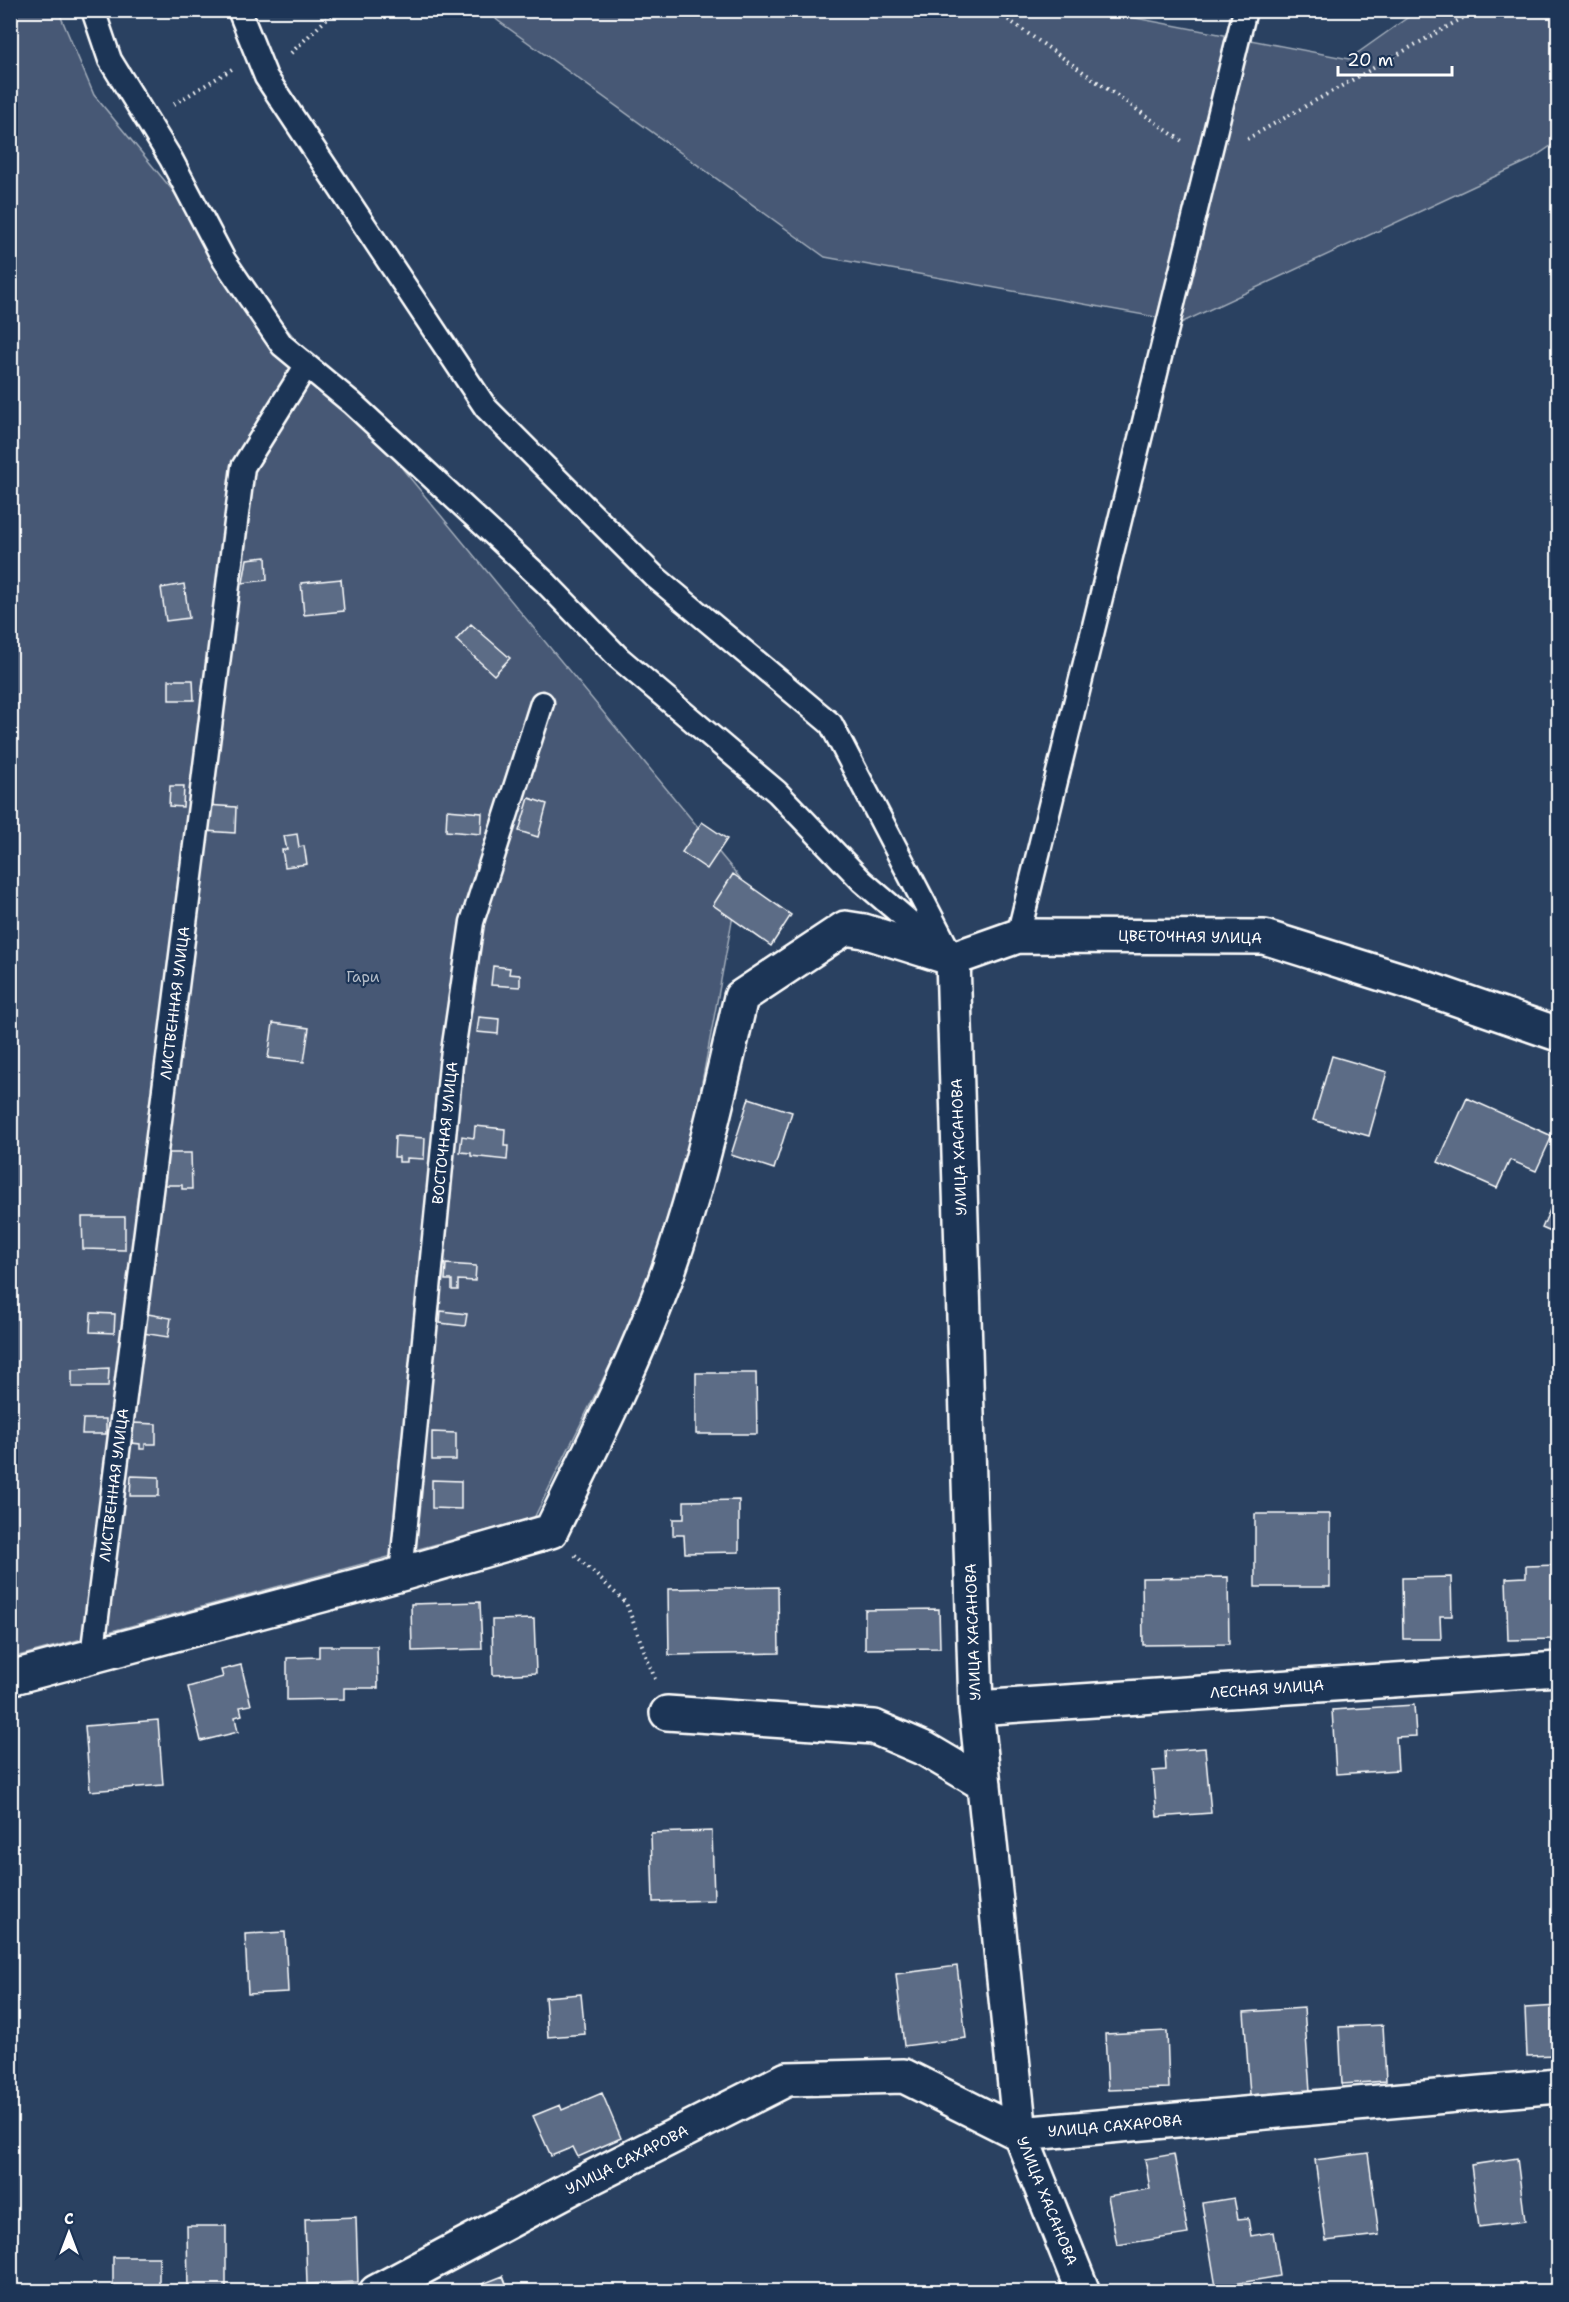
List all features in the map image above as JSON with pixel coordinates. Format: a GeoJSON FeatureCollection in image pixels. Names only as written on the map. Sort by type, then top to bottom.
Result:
{"type":"FeatureCollection","features":[{"type":"Feature","properties":{"kind":"street"},"geometry":{"type":"LineString","coordinates":[[10,1678],[401,1574],[551,1531],[626,1377],[664,1281],[703,1161],[741,997],[845,928],[864,931],[953,959]]}},
{"type":"Feature","properties":{"kind":"street","name":"ЦВЕТОЧНАЯ УЛИЦА"},"geometry":{"type":"LineString","coordinates":[[953,959],[1018,936],[1264,937],[1558,1034]]}},
{"type":"Feature","properties":{"kind":"street","name":"УЛИЦА ХАСАНОВА"},"geometry":{"type":"LineString","coordinates":[[953,959],[976,1708],[1020,2134],[1083,2292]]}},
{"type":"Feature","properties":{"kind":"street","name":"ЛЕСНАЯ УЛИЦА"},"geometry":{"type":"LineString","coordinates":[[976,1708],[1558,1669]]}},
{"type":"Feature","properties":{"kind":"street"},"geometry":{"type":"LineString","coordinates":[[667,1713],[874,1727],[926,1749],[984,1784]]}},
{"type":"Feature","properties":{"kind":"street","name":"УЛИЦА САХАРОВА"},"geometry":{"type":"LineString","coordinates":[[376,2292],[575,2186],[787,2079],[904,2076],[1020,2134],[1558,2086]]}},
{"type":"Feature","properties":{"kind":"lane"},"geometry":{"type":"LineString","coordinates":[[93,10],[110,60],[171,159],[224,260],[282,345],[352,403],[546,583],[618,658],[777,792],[862,881],[953,959]]}},
{"type":"Feature","properties":{"kind":"lane"},"geometry":{"type":"LineString","coordinates":[[239,10],[266,77],[486,408],[654,576],[831,724],[953,959]]}},
{"type":"Feature","properties":{"kind":"lane"},"geometry":{"type":"LineString","coordinates":[[1018,936],[1245,10]]}},
{"type":"Feature","properties":{"kind":"lane","name":"ЛИСТВЕННАЯ УЛИЦА"},"geometry":{"type":"LineString","coordinates":[[92,1656],[243,467],[306,366]]}},
{"type":"Feature","properties":{"kind":"lane","name":"ВОСТОЧНАЯ УЛИЦА"},"geometry":{"type":"LineString","coordinates":[[401,1574],[451,1065],[472,922],[542,703]]}},
{"type":"Feature","properties":{"kind":"path"},"geometry":{"type":"LineString","coordinates":[[266,77],[336,10]]}},
{"type":"Feature","properties":{"kind":"path"},"geometry":{"type":"LineString","coordinates":[[147,120],[257,54]]}},
{"type":"Feature","properties":{"kind":"path"},"geometry":{"type":"LineString","coordinates":[[551,1531],[626,1603],[667,1713]]}},
{"type":"Feature","properties":{"kind":"green space","name":"Гари"},"geometry":{"type":"Polygon","coordinates":[[[58,10],[94,95],[740,878],[673,1238],[534,1518],[11,1658],[10,11],[58,10]]]}},
{"type":"Feature","properties":{"kind":"green space"},"geometry":{"type":"Polygon","coordinates":[[[490,11],[1099,11],[1349,59],[1417,11],[1558,11],[1558,141],[1530,160],[1183,322],[825,257],[497,20],[490,11]]]}},
{"type":"Feature","properties":{"kind":"building"},"geometry":{"type":"Polygon","coordinates":[[[266,557],[267,580],[243,583],[247,559],[266,557]]]}},
{"type":"Feature","properties":{"kind":"building"},"geometry":{"type":"Polygon","coordinates":[[[341,579],[344,611],[304,615],[301,583],[341,579]]]}},
{"type":"Feature","properties":{"kind":"building"},"geometry":{"type":"Polygon","coordinates":[[[184,584],[189,618],[166,621],[161,588],[184,584]]]}},
{"type":"Feature","properties":{"kind":"building"},"geometry":{"type":"Polygon","coordinates":[[[471,624],[510,658],[494,675],[456,640],[471,624]]]}},
{"type":"Feature","properties":{"kind":"building"},"geometry":{"type":"Polygon","coordinates":[[[169,680],[193,680],[194,700],[169,700],[169,680]]]}},
{"type":"Feature","properties":{"kind":"building"},"geometry":{"type":"Polygon","coordinates":[[[170,786],[184,786],[183,807],[169,806],[170,786]]]}},
{"type":"Feature","properties":{"kind":"building"},"geometry":{"type":"Polygon","coordinates":[[[529,798],[547,804],[538,837],[519,831],[529,798]]]}},
{"type":"Feature","properties":{"kind":"building"},"geometry":{"type":"Polygon","coordinates":[[[206,805],[236,807],[235,833],[205,831],[206,805]]]}},
{"type":"Feature","properties":{"kind":"building"},"geometry":{"type":"Polygon","coordinates":[[[447,810],[482,813],[481,834],[446,831],[447,810]]]}},
{"type":"Feature","properties":{"kind":"building"},"geometry":{"type":"Polygon","coordinates":[[[702,822],[727,839],[707,869],[682,852],[702,822]]]}},
{"type":"Feature","properties":{"kind":"building"},"geometry":{"type":"Polygon","coordinates":[[[297,834],[299,847],[304,846],[307,864],[285,867],[282,850],[287,850],[284,836],[297,834]]]}},
{"type":"Feature","properties":{"kind":"building"},"geometry":{"type":"Polygon","coordinates":[[[733,874],[791,915],[771,946],[713,905],[733,874]]]}},
{"type":"Feature","properties":{"kind":"building"},"geometry":{"type":"Polygon","coordinates":[[[493,966],[510,968],[509,974],[520,975],[520,987],[491,985],[493,966]]]}},
{"type":"Feature","properties":{"kind":"building"},"geometry":{"type":"Polygon","coordinates":[[[479,1017],[499,1019],[498,1034],[477,1032],[479,1017]]]}},
{"type":"Feature","properties":{"kind":"building"},"geometry":{"type":"Polygon","coordinates":[[[273,1023],[309,1028],[304,1062],[268,1058],[273,1023]]]}},
{"type":"Feature","properties":{"kind":"building"},"geometry":{"type":"Polygon","coordinates":[[[1332,1056],[1387,1072],[1369,1136],[1313,1120],[1332,1056]]]}},
{"type":"Feature","properties":{"kind":"building"},"geometry":{"type":"Polygon","coordinates":[[[749,1098],[792,1112],[774,1169],[731,1155],[749,1098]]]}},
{"type":"Feature","properties":{"kind":"building"},"geometry":{"type":"Polygon","coordinates":[[[1467,1098],[1552,1136],[1536,1171],[1510,1160],[1497,1188],[1438,1162],[1467,1098]]]}},
{"type":"Feature","properties":{"kind":"building"},"geometry":{"type":"Polygon","coordinates":[[[475,1126],[505,1129],[504,1146],[508,1146],[507,1160],[471,1156],[471,1153],[460,1152],[462,1136],[474,1138],[475,1126]]]}},
{"type":"Feature","properties":{"kind":"building"},"geometry":{"type":"Polygon","coordinates":[[[395,1136],[425,1138],[424,1159],[407,1158],[407,1162],[399,1162],[399,1157],[394,1157],[395,1136]]]}},
{"type":"Feature","properties":{"kind":"building"},"geometry":{"type":"Polygon","coordinates":[[[163,1153],[191,1153],[192,1189],[182,1189],[182,1185],[163,1185],[163,1153]]]}},
{"type":"Feature","properties":{"kind":"building"},"geometry":{"type":"Polygon","coordinates":[[[1558,1191],[1558,1235],[1542,1228],[1558,1191]]]}},
{"type":"Feature","properties":{"kind":"building"},"geometry":{"type":"Polygon","coordinates":[[[82,1217],[125,1217],[125,1250],[83,1249],[82,1217]]]}},
{"type":"Feature","properties":{"kind":"building"},"geometry":{"type":"Polygon","coordinates":[[[446,1264],[476,1266],[475,1281],[458,1280],[458,1290],[452,1290],[452,1280],[445,1280],[446,1264]]]}},
{"type":"Feature","properties":{"kind":"building"},"geometry":{"type":"Polygon","coordinates":[[[441,1311],[467,1314],[465,1326],[440,1323],[441,1311]]]}},
{"type":"Feature","properties":{"kind":"building"},"geometry":{"type":"Polygon","coordinates":[[[91,1313],[115,1314],[114,1333],[90,1332],[91,1313]]]}},
{"type":"Feature","properties":{"kind":"building"},"geometry":{"type":"Polygon","coordinates":[[[142,1313],[171,1318],[168,1337],[136,1332],[142,1313]]]}},
{"type":"Feature","properties":{"kind":"building"},"geometry":{"type":"Polygon","coordinates":[[[109,1368],[108,1387],[72,1387],[72,1370],[109,1368]]]}},
{"type":"Feature","properties":{"kind":"building"},"geometry":{"type":"Polygon","coordinates":[[[696,1373],[756,1373],[757,1434],[696,1434],[696,1373]]]}},
{"type":"Feature","properties":{"kind":"building"},"geometry":{"type":"Polygon","coordinates":[[[83,1419],[106,1419],[106,1434],[82,1434],[83,1419]]]}},
{"type":"Feature","properties":{"kind":"building"},"geometry":{"type":"Polygon","coordinates":[[[133,1423],[156,1424],[156,1444],[145,1444],[145,1449],[140,1449],[140,1444],[132,1443],[133,1423]]]}},
{"type":"Feature","properties":{"kind":"building"},"geometry":{"type":"Polygon","coordinates":[[[432,1432],[456,1433],[456,1460],[432,1460],[432,1432]]]}},
{"type":"Feature","properties":{"kind":"building"},"geometry":{"type":"Polygon","coordinates":[[[131,1476],[159,1477],[159,1496],[130,1496],[131,1476]]]}},
{"type":"Feature","properties":{"kind":"building"},"geometry":{"type":"Polygon","coordinates":[[[432,1480],[461,1481],[461,1509],[432,1508],[432,1480]]]}},
{"type":"Feature","properties":{"kind":"building"},"geometry":{"type":"Polygon","coordinates":[[[739,1500],[739,1552],[685,1553],[684,1535],[673,1535],[673,1519],[684,1519],[684,1501],[739,1500]]]}},
{"type":"Feature","properties":{"kind":"building"},"geometry":{"type":"Polygon","coordinates":[[[1255,1514],[1330,1514],[1330,1587],[1255,1587],[1255,1514]]]}},
{"type":"Feature","properties":{"kind":"building"},"geometry":{"type":"Polygon","coordinates":[[[1558,1565],[1558,1639],[1508,1640],[1506,1578],[1526,1577],[1526,1566],[1558,1565]]]}},
{"type":"Feature","properties":{"kind":"building"},"geometry":{"type":"Polygon","coordinates":[[[1228,1577],[1229,1644],[1143,1645],[1142,1578],[1228,1577]]]}},
{"type":"Feature","properties":{"kind":"building"},"geometry":{"type":"Polygon","coordinates":[[[1451,1577],[1452,1616],[1440,1616],[1441,1639],[1403,1639],[1402,1578],[1451,1577]]]}},
{"type":"Feature","properties":{"kind":"building"},"geometry":{"type":"Polygon","coordinates":[[[778,1587],[779,1653],[669,1655],[668,1589],[778,1587]]]}},
{"type":"Feature","properties":{"kind":"building"},"geometry":{"type":"Polygon","coordinates":[[[480,1602],[482,1649],[412,1651],[411,1604],[480,1602]]]}},
{"type":"Feature","properties":{"kind":"building"},"geometry":{"type":"Polygon","coordinates":[[[939,1609],[940,1648],[865,1649],[865,1610],[939,1609]]]}},
{"type":"Feature","properties":{"kind":"building"},"geometry":{"type":"Polygon","coordinates":[[[534,1619],[536,1673],[493,1675],[492,1620],[534,1619]]]}},
{"type":"Feature","properties":{"kind":"building"},"geometry":{"type":"Polygon","coordinates":[[[319,1646],[377,1646],[378,1688],[344,1688],[344,1699],[287,1700],[287,1658],[319,1657],[319,1646]]]}},
{"type":"Feature","properties":{"kind":"building"},"geometry":{"type":"Polygon","coordinates":[[[241,1665],[251,1705],[240,1707],[242,1715],[235,1717],[238,1732],[201,1741],[188,1687],[223,1677],[221,1670],[241,1665]]]}},
{"type":"Feature","properties":{"kind":"building"},"geometry":{"type":"Polygon","coordinates":[[[1414,1705],[1416,1736],[1396,1737],[1398,1770],[1336,1774],[1332,1710],[1414,1705]]]}},
{"type":"Feature","properties":{"kind":"building"},"geometry":{"type":"Polygon","coordinates":[[[158,1720],[163,1785],[90,1791],[85,1726],[158,1720]]]}},
{"type":"Feature","properties":{"kind":"building"},"geometry":{"type":"Polygon","coordinates":[[[1205,1748],[1211,1813],[1157,1817],[1153,1771],[1166,1770],[1165,1751],[1205,1748]]]}},
{"type":"Feature","properties":{"kind":"building"},"geometry":{"type":"Polygon","coordinates":[[[712,1831],[714,1900],[653,1902],[651,1833],[712,1831]]]}},
{"type":"Feature","properties":{"kind":"building"},"geometry":{"type":"Polygon","coordinates":[[[285,1932],[288,1992],[248,1994],[245,1934],[285,1932]]]}},
{"type":"Feature","properties":{"kind":"building"},"geometry":{"type":"Polygon","coordinates":[[[957,1966],[966,2038],[904,2046],[896,1974],[957,1966]]]}},
{"type":"Feature","properties":{"kind":"building"},"geometry":{"type":"Polygon","coordinates":[[[581,1994],[585,2034],[548,2037],[545,1997],[581,1994]]]}},
{"type":"Feature","properties":{"kind":"building"},"geometry":{"type":"Polygon","coordinates":[[[1558,2006],[1558,2055],[1527,2056],[1525,2008],[1558,2006]]]}},
{"type":"Feature","properties":{"kind":"building"},"geometry":{"type":"Polygon","coordinates":[[[1304,2008],[1310,2091],[1250,2095],[1244,2012],[1304,2008]]]}},
{"type":"Feature","properties":{"kind":"building"},"geometry":{"type":"Polygon","coordinates":[[[1383,2025],[1386,2081],[1342,2084],[1339,2027],[1383,2025]]]}},
{"type":"Feature","properties":{"kind":"building"},"geometry":{"type":"Polygon","coordinates":[[[1167,2031],[1169,2088],[1108,2090],[1105,2034],[1167,2031]]]}},
{"type":"Feature","properties":{"kind":"building"},"geometry":{"type":"Polygon","coordinates":[[[602,2093],[621,2138],[578,2157],[573,2147],[551,2156],[533,2116],[560,2105],[562,2110],[602,2093]]]}},
{"type":"Feature","properties":{"kind":"building"},"geometry":{"type":"Polygon","coordinates":[[[1368,2153],[1379,2235],[1326,2241],[1315,2160],[1368,2153]]]}},
{"type":"Feature","properties":{"kind":"building"},"geometry":{"type":"Polygon","coordinates":[[[1174,2154],[1188,2234],[1117,2245],[1108,2196],[1150,2189],[1145,2159],[1174,2154]]]}},
{"type":"Feature","properties":{"kind":"building"},"geometry":{"type":"Polygon","coordinates":[[[1517,2158],[1525,2221],[1479,2227],[1471,2165],[1517,2158]]]}},
{"type":"Feature","properties":{"kind":"building"},"geometry":{"type":"Polygon","coordinates":[[[1234,2198],[1238,2219],[1248,2218],[1251,2236],[1273,2232],[1280,2276],[1216,2287],[1202,2203],[1234,2198]]]}},
{"type":"Feature","properties":{"kind":"building"},"geometry":{"type":"Polygon","coordinates":[[[356,2217],[358,2282],[307,2284],[305,2219],[356,2217]]]}},
{"type":"Feature","properties":{"kind":"building"},"geometry":{"type":"Polygon","coordinates":[[[187,2226],[226,2226],[226,2292],[188,2292],[187,2226]]]}},
{"type":"Feature","properties":{"kind":"building"},"geometry":{"type":"Polygon","coordinates":[[[113,2257],[159,2257],[159,2292],[113,2292],[113,2257]]]}},
{"type":"Feature","properties":{"kind":"building"},"geometry":{"type":"Polygon","coordinates":[[[503,2276],[509,2292],[467,2292],[467,2290],[503,2276]]]}}]}
